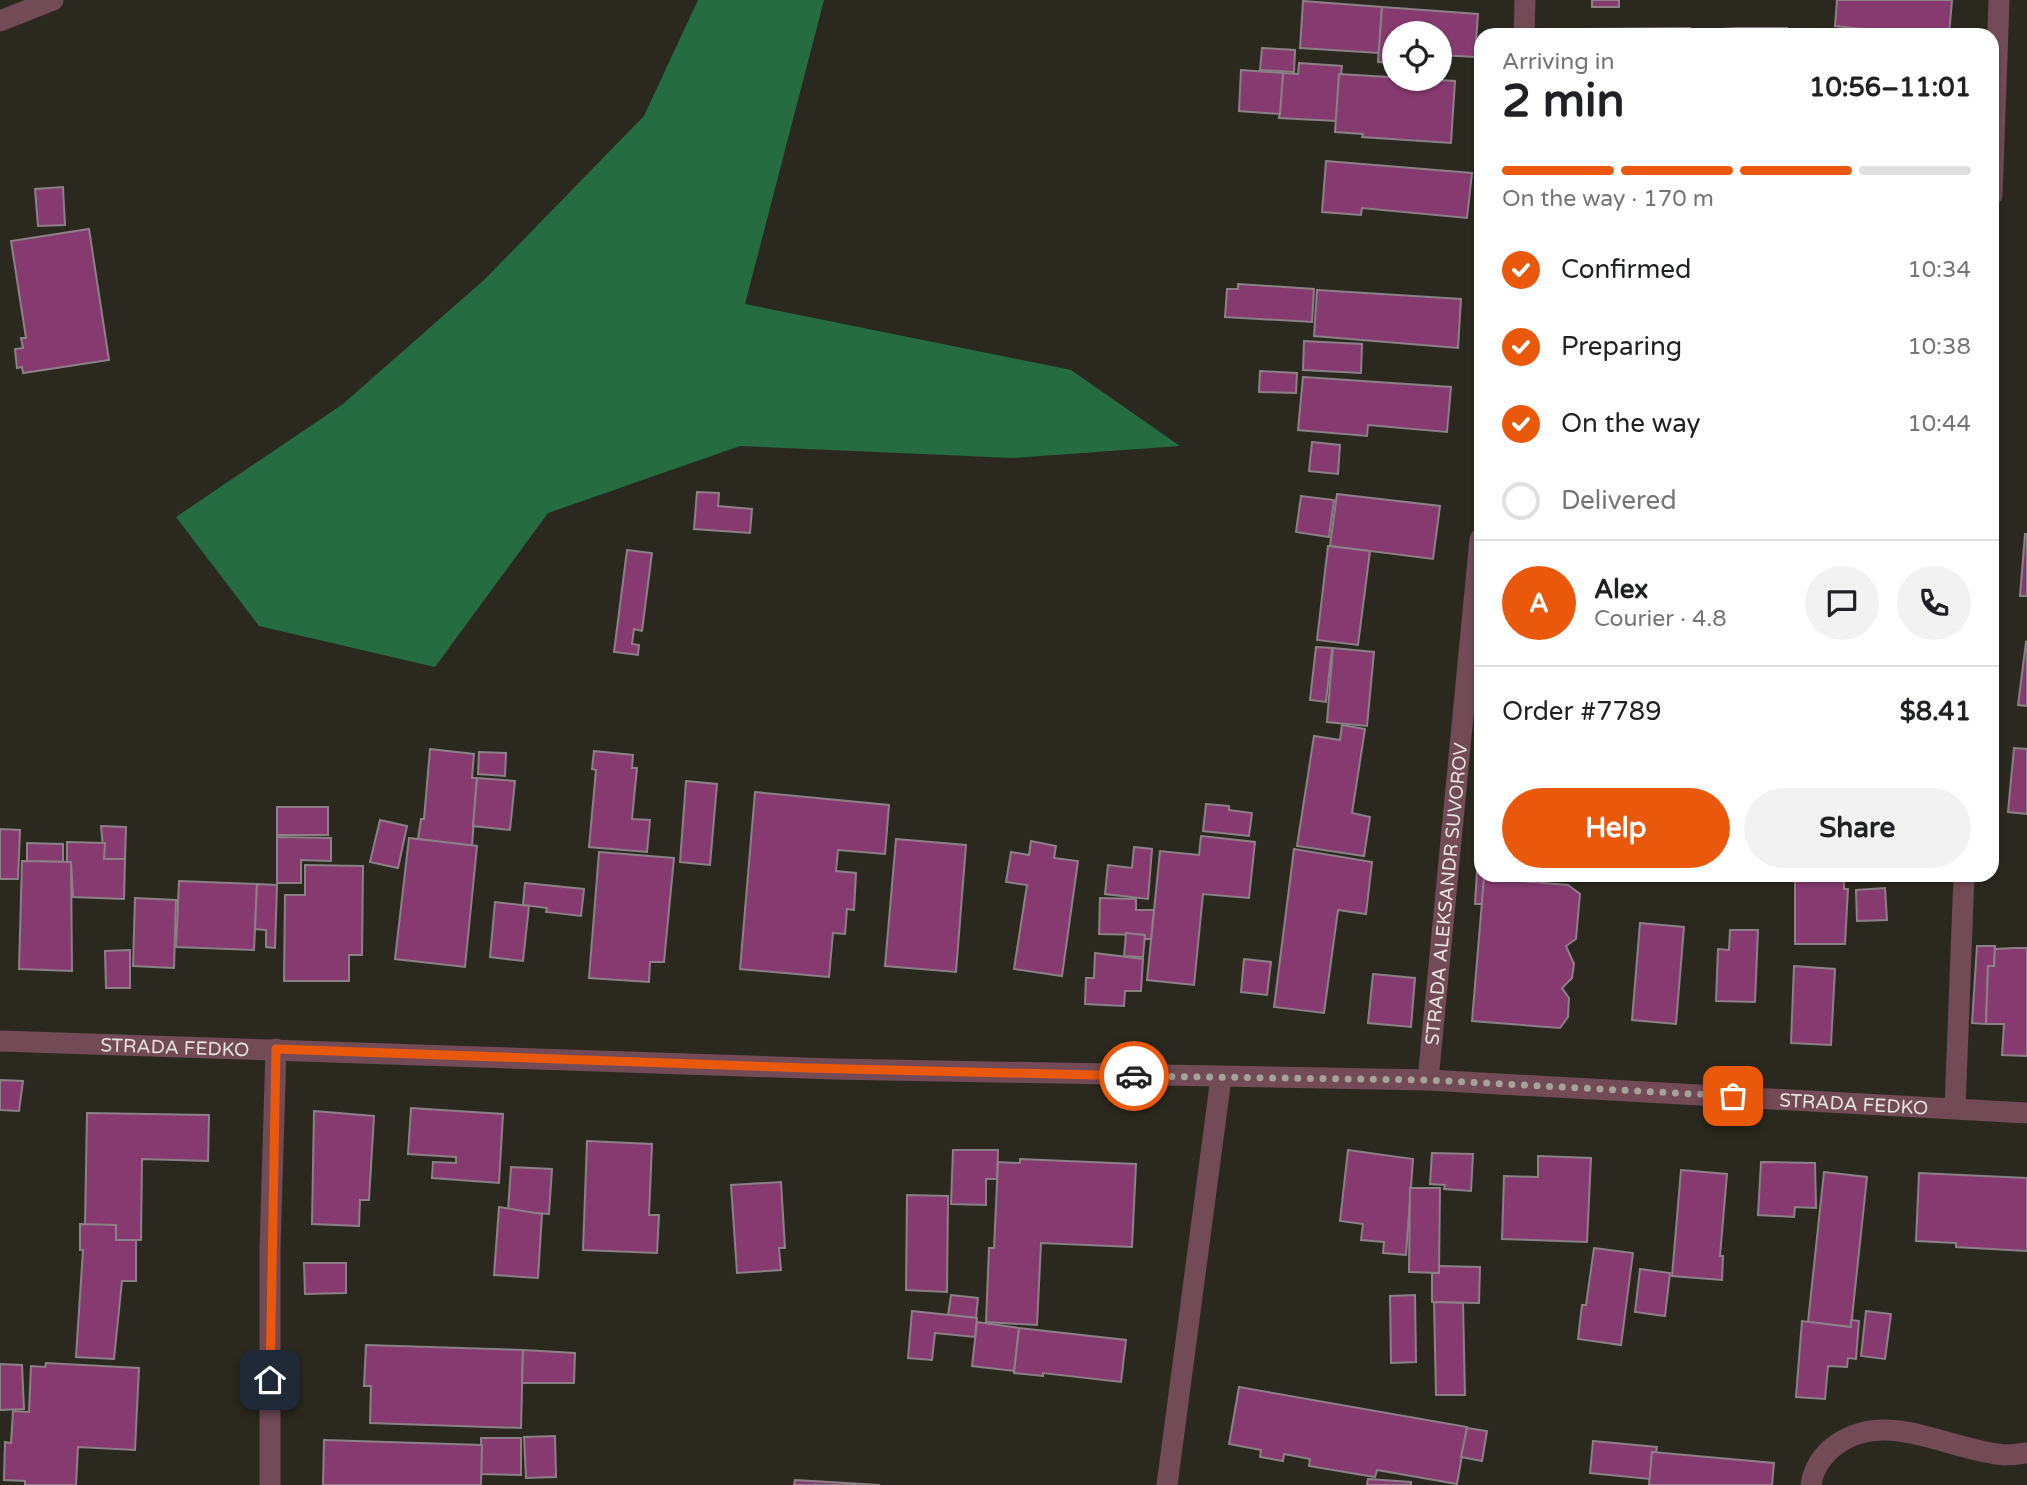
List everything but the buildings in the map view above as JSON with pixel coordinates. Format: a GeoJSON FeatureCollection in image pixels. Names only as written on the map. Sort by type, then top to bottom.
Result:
{"type":"FeatureCollection","features":[{"type":"Feature","properties":{"kind":"street"},"geometry":{"type":"LineString","coordinates":[[0,21],[53,0]]}},
{"type":"Feature","properties":{"kind":"street"},"geometry":{"type":"LineString","coordinates":[[1524,28],[1525,0]]}},
{"type":"Feature","properties":{"kind":"street"},"geometry":{"type":"LineString","coordinates":[[1998,28],[1999,0]]}},
{"type":"Feature","properties":{"kind":"street","name":"STRADA ALEKSANDR SUVOROV"},"geometry":{"type":"LineString","coordinates":[[1428,1080],[1474,601]]}},
{"type":"Feature","properties":{"kind":"street"},"geometry":{"type":"LineString","coordinates":[[1955,1108],[1964,882]]}},
{"type":"Feature","properties":{"kind":"street","name":"STRADA FEDKO"},"geometry":{"type":"LineString","coordinates":[[0,1041],[821,1069],[1428,1080],[2027,1113]]}},
{"type":"Feature","properties":{"kind":"street"},"geometry":{"type":"LineString","coordinates":[[270,1485],[270,1249],[276,1049]]}},
{"type":"Feature","properties":{"kind":"street"},"geometry":{"type":"LineString","coordinates":[[1167,1485],[1221,1078]]}},
{"type":"Feature","properties":{"kind":"street"},"geometry":{"type":"LineString","coordinates":[[1811,1485],[1813,1473],[1828,1451],[1850,1434],[1875,1430],[1910,1433],[2005,1455],[2027,1454]]}},
{"type":"Feature","properties":{"kind":"green space"},"geometry":{"type":"Polygon","coordinates":[[[698,0],[824,0],[745,304],[1071,370],[1180,446],[1013,458],[740,446],[548,513],[435,667],[259,626],[176,517],[343,404],[485,279],[644,116],[698,0]]]}},
{"type":"Feature","properties":{"kind":"way so far"},"geometry":{"type":"LineString","coordinates":[[1134,1076],[1428,1080],[1733,1096]]}},
{"type":"Feature","properties":{"kind":"route"},"geometry":{"type":"LineString","coordinates":[[270,1380],[270,1249],[276,1049],[807,1068],[1134,1076]]}}]}
